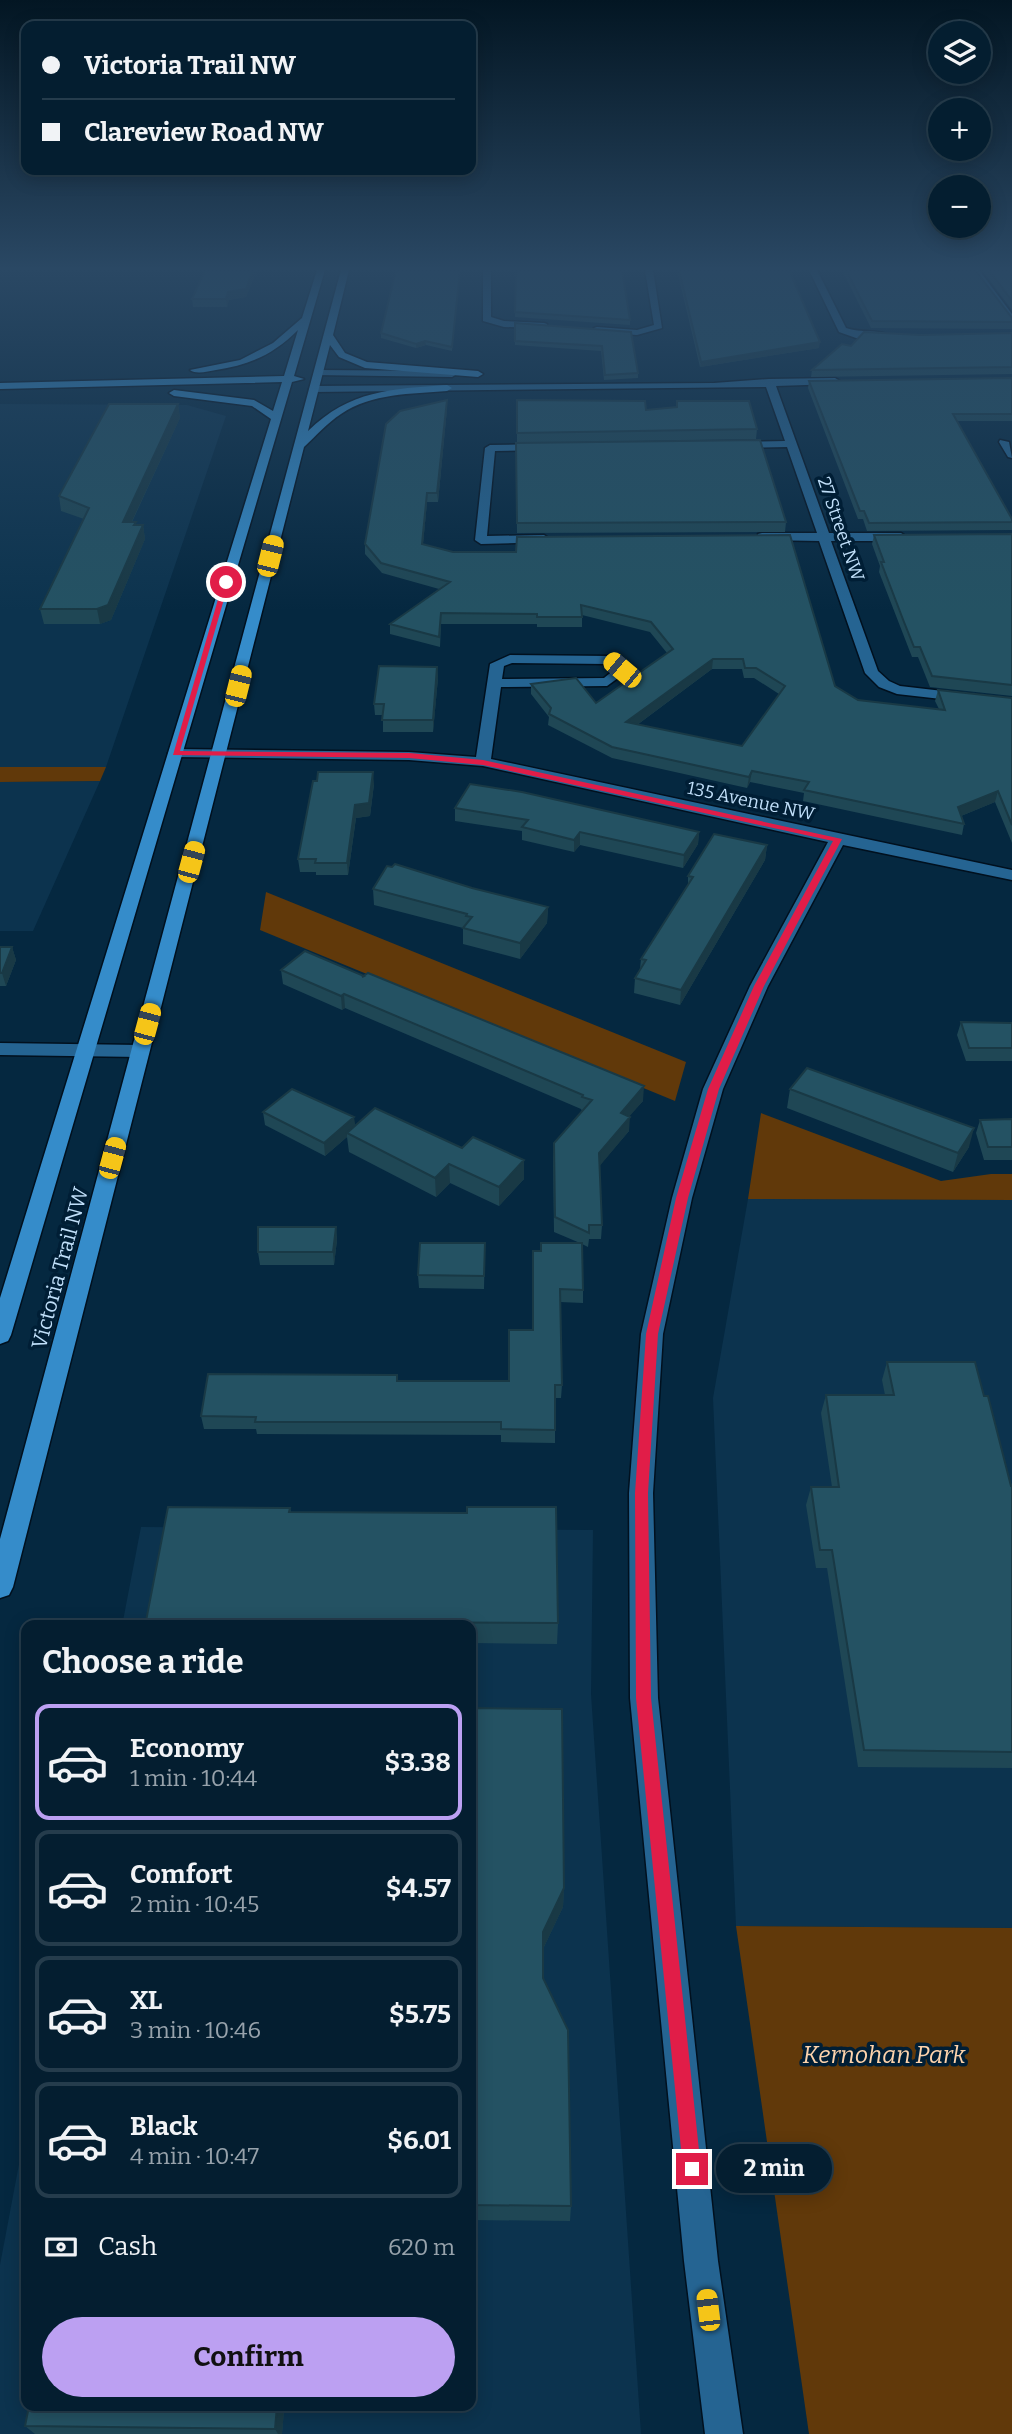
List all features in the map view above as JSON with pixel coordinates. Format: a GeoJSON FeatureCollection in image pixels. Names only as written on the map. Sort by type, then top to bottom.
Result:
{"type":"FeatureCollection","features":[{"type":"Feature","properties":{"kind":"main road"},"geometry":{"type":"LineString","coordinates":[[0,387],[140,384]]}},
{"type":"Feature","properties":{"kind":"main road"},"geometry":{"type":"LineString","coordinates":[[0,387],[130,388],[217,384]]}},
{"type":"Feature","properties":{"kind":"main road","name":"Victoria Trail NW"},"geometry":{"type":"LineString","coordinates":[[0,1335],[286,384]]}},
{"type":"Feature","properties":{"kind":"main road"},"geometry":{"type":"LineString","coordinates":[[298,384],[314,389]]}},
{"type":"Feature","properties":{"kind":"main road","name":"Victoria Trail NW"},"geometry":{"type":"LineString","coordinates":[[0,1587],[315,384]]}},
{"type":"Feature","properties":{"kind":"main road"},"geometry":{"type":"LineString","coordinates":[[130,388],[254,403],[276,418]]}},
{"type":"Feature","properties":{"kind":"main road"},"geometry":{"type":"LineString","coordinates":[[300,445],[331,416],[350,404],[391,394],[447,388]]}},
{"type":"Feature","properties":{"kind":"street"},"geometry":{"type":"LineString","coordinates":[[314,389],[747,384]]}},
{"type":"Feature","properties":{"kind":"street","name":"27 Street NW"},"geometry":{"type":"LineString","coordinates":[[770,384],[872,673],[884,684],[912,692],[1012,703]]}},
{"type":"Feature","properties":{"kind":"street"},"geometry":{"type":"LineString","coordinates":[[1004,442],[1012,455]]}},
{"type":"Feature","properties":{"kind":"street"},"geometry":{"type":"LineString","coordinates":[[724,445],[793,444]]}},
{"type":"Feature","properties":{"kind":"street"},"geometry":{"type":"LineString","coordinates":[[559,447],[490,448],[481,540],[564,539]]}},
{"type":"Feature","properties":{"kind":"street"},"geometry":{"type":"LineString","coordinates":[[743,537],[919,537]]}},
{"type":"Feature","properties":{"kind":"street"},"geometry":{"type":"LineString","coordinates":[[483,762],[497,664],[510,659],[610,660],[622,670],[607,682],[495,682]]}},
{"type":"Feature","properties":{"kind":"street","name":"135 Avenue NW"},"geometry":{"type":"LineString","coordinates":[[175,753],[409,756],[483,762],[1012,875]]}},
{"type":"Feature","properties":{"kind":"street"},"geometry":{"type":"LineString","coordinates":[[724,2434],[701,2261],[644,1698],[641,1493],[652,1334],[682,1198],[713,1089],[759,986],[838,839]]}},
{"type":"Feature","properties":{"kind":"street"},"geometry":{"type":"LineString","coordinates":[[0,1049],[140,1051]]}},
{"type":"Feature","properties":{"kind":"shaded area"},"geometry":{"type":"Polygon","coordinates":[[[0,404],[187,405],[226,416],[106,767],[0,767],[0,404]]]}},
{"type":"Feature","properties":{"kind":"shaded area"},"geometry":{"type":"Polygon","coordinates":[[[100,781],[33,931],[0,931],[0,782],[100,781]]]}},
{"type":"Feature","properties":{"kind":"shaded area"},"geometry":{"type":"Polygon","coordinates":[[[748,1199],[1012,1200],[1012,1928],[736,1926],[713,1398],[748,1199]]]}},
{"type":"Feature","properties":{"kind":"shaded area"},"geometry":{"type":"Polygon","coordinates":[[[141,1527],[593,1530],[591,1694],[641,2434],[0,2434],[0,2265],[21,2154],[21,2411],[476,2411],[476,1620],[123,1620],[141,1527]]]}},
{"type":"Feature","properties":{"kind":"green space"},"geometry":{"type":"Polygon","coordinates":[[[0,767],[106,767],[100,781],[0,782],[0,767]]]}},
{"type":"Feature","properties":{"kind":"green space"},"geometry":{"type":"Polygon","coordinates":[[[266,892],[686,1062],[675,1101],[260,930],[266,892]]]}},
{"type":"Feature","properties":{"kind":"green space"},"geometry":{"type":"Polygon","coordinates":[[[761,1113],[941,1181],[1012,1174],[1012,1200],[748,1199],[761,1113]]]}},
{"type":"Feature","properties":{"kind":"green space","name":"Kernohan Park"},"geometry":{"type":"Polygon","coordinates":[[[736,1926],[1012,1928],[1012,2434],[809,2434],[736,1926]]]}},
{"type":"Feature","properties":{"kind":"building"},"geometry":{"type":"Polygon","coordinates":[[[810,384],[1012,384],[1012,414],[953,414],[1012,522],[869,523],[864,511],[860,511],[810,384]]]}},
{"type":"Feature","properties":{"kind":"building"},"geometry":{"type":"Polygon","coordinates":[[[447,400],[437,493],[427,493],[422,544],[453,552],[516,552],[517,537],[790,535],[835,686],[858,700],[945,710],[938,690],[1012,698],[1012,825],[998,791],[958,807],[964,824],[804,790],[809,782],[752,771],[749,777],[612,747],[549,714],[551,708],[531,684],[576,678],[596,703],[673,649],[651,622],[581,605],[582,617],[441,613],[439,637],[390,624],[450,582],[381,563],[365,544],[386,424],[400,411],[447,400]],[[713,659],[626,722],[742,746],[785,686],[756,668],[745,668],[743,659],[713,659]]]}},
{"type":"Feature","properties":{"kind":"building"},"geometry":{"type":"Polygon","coordinates":[[[517,400],[645,401],[646,410],[677,407],[677,401],[749,401],[757,429],[517,433],[517,400]]]}},
{"type":"Feature","properties":{"kind":"building"},"geometry":{"type":"Polygon","coordinates":[[[109,404],[178,404],[123,522],[143,525],[108,605],[97,609],[40,609],[89,508],[59,496],[109,404]]]}},
{"type":"Feature","properties":{"kind":"building"},"geometry":{"type":"Polygon","coordinates":[[[760,440],[786,522],[517,523],[516,443],[760,440]]]}},
{"type":"Feature","properties":{"kind":"building"},"geometry":{"type":"Polygon","coordinates":[[[1012,534],[1012,685],[932,676],[920,647],[914,647],[881,562],[884,562],[874,535],[1012,534]]]}},
{"type":"Feature","properties":{"kind":"building"},"geometry":{"type":"Polygon","coordinates":[[[379,666],[437,667],[433,720],[382,720],[384,704],[374,704],[379,666]]]}},
{"type":"Feature","properties":{"kind":"building"},"geometry":{"type":"Polygon","coordinates":[[[318,772],[373,772],[369,803],[355,805],[347,863],[315,863],[316,859],[298,859],[313,781],[317,781],[318,772]]]}},
{"type":"Feature","properties":{"kind":"building"},"geometry":{"type":"Polygon","coordinates":[[[470,784],[522,792],[699,832],[684,855],[580,832],[574,840],[522,827],[528,820],[455,808],[470,784]]]}},
{"type":"Feature","properties":{"kind":"building"},"geometry":{"type":"Polygon","coordinates":[[[714,834],[767,845],[681,990],[635,978],[646,960],[641,959],[693,877],[688,876],[714,834]]]}},
{"type":"Feature","properties":{"kind":"building"},"geometry":{"type":"Polygon","coordinates":[[[395,864],[472,888],[548,907],[520,943],[463,928],[472,917],[466,916],[467,914],[373,889],[387,866],[392,867],[395,864]]]}},
{"type":"Feature","properties":{"kind":"building"},"geometry":{"type":"Polygon","coordinates":[[[0,947],[12,947],[2,973],[0,973],[0,947]]]}},
{"type":"Feature","properties":{"kind":"building"},"geometry":{"type":"Polygon","coordinates":[[[305,951],[364,976],[368,973],[644,1086],[621,1113],[630,1117],[599,1153],[602,1225],[589,1225],[589,1233],[555,1217],[554,1143],[592,1100],[344,994],[341,996],[281,970],[305,951]]]}},
{"type":"Feature","properties":{"kind":"building"},"geometry":{"type":"Polygon","coordinates":[[[961,1022],[1012,1023],[1012,1048],[969,1048],[961,1022]]]}},
{"type":"Feature","properties":{"kind":"building"},"geometry":{"type":"Polygon","coordinates":[[[807,1068],[974,1128],[958,1153],[790,1089],[807,1068]]]}},
{"type":"Feature","properties":{"kind":"building"},"geometry":{"type":"Polygon","coordinates":[[[292,1089],[354,1117],[324,1143],[263,1112],[292,1089]]]}},
{"type":"Feature","properties":{"kind":"building"},"geometry":{"type":"Polygon","coordinates":[[[375,1108],[462,1148],[473,1137],[524,1160],[499,1187],[449,1164],[435,1178],[347,1133],[375,1108]]]}},
{"type":"Feature","properties":{"kind":"building"},"geometry":{"type":"Polygon","coordinates":[[[1012,1119],[1012,1147],[988,1147],[980,1120],[1012,1119]]]}},
{"type":"Feature","properties":{"kind":"building"},"geometry":{"type":"Polygon","coordinates":[[[258,1227],[336,1227],[333,1252],[258,1252],[258,1227]]]}},
{"type":"Feature","properties":{"kind":"building"},"geometry":{"type":"Polygon","coordinates":[[[420,1243],[485,1243],[484,1276],[418,1275],[420,1243]]]}},
{"type":"Feature","properties":{"kind":"building"},"geometry":{"type":"Polygon","coordinates":[[[541,1243],[582,1243],[583,1290],[560,1289],[562,1385],[555,1385],[555,1430],[501,1429],[501,1422],[255,1422],[256,1417],[201,1416],[208,1374],[397,1375],[397,1381],[509,1381],[509,1330],[533,1330],[533,1251],[541,1251],[541,1243]]]}},
{"type":"Feature","properties":{"kind":"building"},"geometry":{"type":"Polygon","coordinates":[[[887,1362],[975,1362],[984,1396],[988,1396],[1012,1486],[1012,1752],[864,1750],[832,1550],[820,1550],[811,1487],[839,1487],[826,1395],[894,1395],[887,1362]]]}},
{"type":"Feature","properties":{"kind":"building"},"geometry":{"type":"Polygon","coordinates":[[[168,1507],[290,1508],[289,1512],[467,1513],[467,1507],[556,1507],[558,1623],[476,1623],[476,1620],[146,1620],[168,1507]]]}},
{"type":"Feature","properties":{"kind":"building"},"geometry":{"type":"Polygon","coordinates":[[[476,1708],[562,1709],[564,1888],[543,1932],[543,1978],[568,2030],[571,2206],[476,2205],[476,1708]]]}},
{"type":"Feature","properties":{"kind":"building"},"geometry":{"type":"Polygon","coordinates":[[[28,2411],[277,2411],[275,2429],[25,2426],[28,2411]]]}},
{"type":"Feature","properties":{"kind":"route"},"geometry":{"type":"LineString","coordinates":[[226,582],[175,753],[409,756],[483,762],[838,839],[759,986],[713,1089],[682,1198],[652,1334],[641,1493],[644,1698],[692,2169]]}}]}
